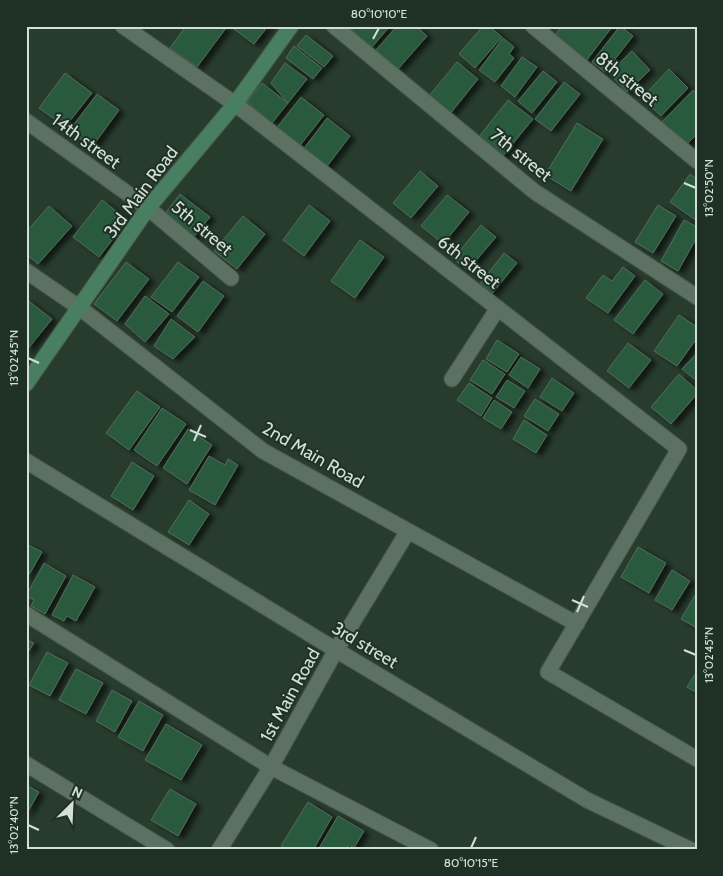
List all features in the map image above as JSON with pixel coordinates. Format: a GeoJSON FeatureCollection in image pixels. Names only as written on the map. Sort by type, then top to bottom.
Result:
{"type":"FeatureCollection","features":[{"type":"Feature","properties":{"kind":"street","name":"6th street"},"geometry":{"type":"LineString","coordinates":[[123,26],[235,104],[679,449],[577,624]]}},
{"type":"Feature","properties":{"kind":"street","name":"3rd Main Road"},"geometry":{"type":"LineString","coordinates":[[26,384],[148,208],[235,104],[291,26]]}},
{"type":"Feature","properties":{"kind":"street","name":"7th street"},"geometry":{"type":"LineString","coordinates":[[334,26],[535,192],[697,297]]}},
{"type":"Feature","properties":{"kind":"street","name":"8th street"},"geometry":{"type":"LineString","coordinates":[[533,26],[697,161]]}},
{"type":"Feature","properties":{"kind":"street","name":"14th street"},"geometry":{"type":"LineString","coordinates":[[26,121],[148,208]]}},
{"type":"Feature","properties":{"kind":"street","name":"5th street"},"geometry":{"type":"LineString","coordinates":[[148,208],[231,278]]}},
{"type":"Feature","properties":{"kind":"street","name":"2nd Main Road"},"geometry":{"type":"LineString","coordinates":[[26,271],[80,308],[263,451],[577,624]]}},
{"type":"Feature","properties":{"kind":"street"},"geometry":{"type":"LineString","coordinates":[[452,379],[498,308]]}},
{"type":"Feature","properties":{"kind":"street","name":"3rd street"},"geometry":{"type":"LineString","coordinates":[[26,461],[587,800],[691,850]]}},
{"type":"Feature","properties":{"kind":"street","name":"1st Main Road"},"geometry":{"type":"LineString","coordinates":[[218,850],[271,767],[336,650],[408,531]]}},
{"type":"Feature","properties":{"kind":"street"},"geometry":{"type":"LineString","coordinates":[[26,614],[271,767],[430,850]]}},
{"type":"Feature","properties":{"kind":"street"},"geometry":{"type":"LineString","coordinates":[[577,624],[548,672],[697,759]]}},
{"type":"Feature","properties":{"kind":"street"},"geometry":{"type":"LineString","coordinates":[[26,764],[167,850]]}},
{"type":"Feature","properties":{"kind":"building"},"geometry":{"type":"Polygon","coordinates":[[[186,26],[223,26],[226,28],[197,67],[170,48],[186,26]]]}},
{"type":"Feature","properties":{"kind":"building"},"geometry":{"type":"Polygon","coordinates":[[[230,26],[268,26],[254,44],[230,26]]]}},
{"type":"Feature","properties":{"kind":"building"},"geometry":{"type":"Polygon","coordinates":[[[352,26],[390,26],[372,47],[350,29],[352,26]]]}},
{"type":"Feature","properties":{"kind":"building"},"geometry":{"type":"Polygon","coordinates":[[[397,26],[416,26],[427,36],[398,69],[376,50],[397,26]]]}},
{"type":"Feature","properties":{"kind":"building"},"geometry":{"type":"Polygon","coordinates":[[[483,26],[489,26],[502,37],[475,68],[459,54],[483,26]]]}},
{"type":"Feature","properties":{"kind":"building"},"geometry":{"type":"Polygon","coordinates":[[[562,26],[612,27],[586,61],[554,36],[562,26]]]}},
{"type":"Feature","properties":{"kind":"building"},"geometry":{"type":"Polygon","coordinates":[[[620,26],[633,36],[605,72],[592,62],[620,26]]]}},
{"type":"Feature","properties":{"kind":"building"},"geometry":{"type":"Polygon","coordinates":[[[306,35],[333,56],[324,67],[297,46],[306,35]]]}},
{"type":"Feature","properties":{"kind":"building"},"geometry":{"type":"Polygon","coordinates":[[[503,38],[514,47],[509,54],[514,58],[495,82],[479,70],[503,38]]]}},
{"type":"Feature","properties":{"kind":"building"},"geometry":{"type":"Polygon","coordinates":[[[294,46],[322,68],[313,79],[286,58],[294,46]]]}},
{"type":"Feature","properties":{"kind":"building"},"geometry":{"type":"Polygon","coordinates":[[[632,51],[650,70],[627,92],[609,73],[632,51]]]}},
{"type":"Feature","properties":{"kind":"building"},"geometry":{"type":"Polygon","coordinates":[[[522,57],[537,67],[515,97],[501,86],[522,57]]]}},
{"type":"Feature","properties":{"kind":"building"},"geometry":{"type":"Polygon","coordinates":[[[457,62],[478,79],[450,114],[429,96],[457,62]]]}},
{"type":"Feature","properties":{"kind":"building"},"geometry":{"type":"Polygon","coordinates":[[[285,63],[307,79],[288,103],[271,83],[285,63]]]}},
{"type":"Feature","properties":{"kind":"building"},"geometry":{"type":"Polygon","coordinates":[[[669,69],[688,88],[661,116],[642,98],[669,69]]]}},
{"type":"Feature","properties":{"kind":"building"},"geometry":{"type":"Polygon","coordinates":[[[543,71],[557,82],[532,113],[518,101],[543,71]]]}},
{"type":"Feature","properties":{"kind":"building"},"geometry":{"type":"Polygon","coordinates":[[[65,73],[92,93],[65,127],[39,108],[65,73]]]}},
{"type":"Feature","properties":{"kind":"building"},"geometry":{"type":"Polygon","coordinates":[[[564,82],[580,94],[551,131],[535,119],[564,82]]]}},
{"type":"Feature","properties":{"kind":"building"},"geometry":{"type":"Polygon","coordinates":[[[262,83],[288,103],[272,123],[247,102],[262,83]]]}},
{"type":"Feature","properties":{"kind":"building"},"geometry":{"type":"Polygon","coordinates":[[[693,90],[697,94],[697,134],[686,145],[662,122],[693,90]]]}},
{"type":"Feature","properties":{"kind":"building"},"geometry":{"type":"Polygon","coordinates":[[[97,94],[119,110],[92,147],[69,131],[97,94]]]}},
{"type":"Feature","properties":{"kind":"building"},"geometry":{"type":"Polygon","coordinates":[[[301,97],[324,115],[298,148],[275,130],[301,97]]]}},
{"type":"Feature","properties":{"kind":"building"},"geometry":{"type":"Polygon","coordinates":[[[508,100],[533,119],[502,157],[478,138],[508,100]]]}},
{"type":"Feature","properties":{"kind":"building"},"geometry":{"type":"Polygon","coordinates":[[[327,118],[350,136],[325,169],[302,151],[327,118]]]}},
{"type":"Feature","properties":{"kind":"building"},"geometry":{"type":"Polygon","coordinates":[[[577,123],[603,139],[571,191],[545,175],[577,123]]]}},
{"type":"Feature","properties":{"kind":"building"},"geometry":{"type":"Polygon","coordinates":[[[420,171],[438,186],[411,218],[393,203],[420,171]]]}},
{"type":"Feature","properties":{"kind":"building"},"geometry":{"type":"Polygon","coordinates":[[[690,174],[697,179],[697,221],[670,202],[690,174]]]}},
{"type":"Feature","properties":{"kind":"building"},"geometry":{"type":"Polygon","coordinates":[[[180,194],[210,217],[193,238],[164,215],[180,194]]]}},
{"type":"Feature","properties":{"kind":"building"},"geometry":{"type":"Polygon","coordinates":[[[447,195],[469,212],[443,244],[421,226],[447,195]]]}},
{"type":"Feature","properties":{"kind":"building"},"geometry":{"type":"Polygon","coordinates":[[[102,200],[128,220],[99,257],[73,237],[102,200]]]}},
{"type":"Feature","properties":{"kind":"building"},"geometry":{"type":"Polygon","coordinates":[[[309,205],[330,221],[304,256],[283,240],[309,205]]]}},
{"type":"Feature","properties":{"kind":"building"},"geometry":{"type":"Polygon","coordinates":[[[658,205],[676,216],[653,253],[635,242],[658,205]]]}},
{"type":"Feature","properties":{"kind":"building"},"geometry":{"type":"Polygon","coordinates":[[[49,206],[72,226],[38,264],[26,254],[26,232],[49,206]]]}},
{"type":"Feature","properties":{"kind":"building"},"geometry":{"type":"Polygon","coordinates":[[[243,216],[265,234],[237,269],[214,251],[243,216]]]}},
{"type":"Feature","properties":{"kind":"building"},"geometry":{"type":"Polygon","coordinates":[[[684,220],[697,227],[697,237],[678,271],[661,261],[684,220]]]}},
{"type":"Feature","properties":{"kind":"building"},"geometry":{"type":"Polygon","coordinates":[[[481,225],[496,237],[468,270],[453,259],[481,225]]]}},
{"type":"Feature","properties":{"kind":"building"},"geometry":{"type":"Polygon","coordinates":[[[360,240],[384,257],[355,298],[331,281],[360,240]]]}},
{"type":"Feature","properties":{"kind":"building"},"geometry":{"type":"Polygon","coordinates":[[[504,253],[517,263],[491,295],[479,285],[504,253]]]}},
{"type":"Feature","properties":{"kind":"building"},"geometry":{"type":"Polygon","coordinates":[[[126,262],[149,279],[117,321],[94,304],[126,262]]]}},
{"type":"Feature","properties":{"kind":"building"},"geometry":{"type":"Polygon","coordinates":[[[178,262],[199,277],[172,312],[151,297],[178,262]]]}},
{"type":"Feature","properties":{"kind":"building"},"geometry":{"type":"Polygon","coordinates":[[[623,267],[635,276],[608,313],[586,298],[603,275],[612,281],[623,267]]]}},
{"type":"Feature","properties":{"kind":"building"},"geometry":{"type":"Polygon","coordinates":[[[645,280],[663,294],[633,334],[614,320],[645,280]]]}},
{"type":"Feature","properties":{"kind":"building"},"geometry":{"type":"Polygon","coordinates":[[[203,281],[224,296],[198,332],[177,316],[203,281]]]}},
{"type":"Feature","properties":{"kind":"building"},"geometry":{"type":"Polygon","coordinates":[[[145,296],[169,314],[145,342],[125,324],[145,296]]]}},
{"type":"Feature","properties":{"kind":"building"},"geometry":{"type":"Polygon","coordinates":[[[26,299],[52,319],[26,351],[26,299]]]}},
{"type":"Feature","properties":{"kind":"building"},"geometry":{"type":"Polygon","coordinates":[[[679,315],[697,327],[697,338],[677,366],[654,351],[679,315]]]}},
{"type":"Feature","properties":{"kind":"building"},"geometry":{"type":"Polygon","coordinates":[[[171,319],[195,337],[173,359],[154,346],[171,319]]]}},
{"type":"Feature","properties":{"kind":"building"},"geometry":{"type":"Polygon","coordinates":[[[497,340],[519,354],[507,372],[486,359],[497,340]]]}},
{"type":"Feature","properties":{"kind":"building"},"geometry":{"type":"Polygon","coordinates":[[[628,343],[651,360],[629,388],[607,371],[628,343]]]}},
{"type":"Feature","properties":{"kind":"building"},"geometry":{"type":"Polygon","coordinates":[[[697,353],[697,381],[682,369],[697,353]]]}},
{"type":"Feature","properties":{"kind":"building"},"geometry":{"type":"Polygon","coordinates":[[[521,357],[540,369],[528,388],[509,375],[521,357]]]}},
{"type":"Feature","properties":{"kind":"building"},"geometry":{"type":"Polygon","coordinates":[[[483,360],[505,374],[492,394],[470,380],[483,360]]]}},
{"type":"Feature","properties":{"kind":"building"},"geometry":{"type":"Polygon","coordinates":[[[679,374],[697,390],[697,394],[671,424],[651,407],[679,374]]]}},
{"type":"Feature","properties":{"kind":"building"},"geometry":{"type":"Polygon","coordinates":[[[552,378],[574,393],[562,411],[540,397],[552,378]]]}},
{"type":"Feature","properties":{"kind":"building"},"geometry":{"type":"Polygon","coordinates":[[[507,380],[525,391],[514,408],[496,397],[507,380]]]}},
{"type":"Feature","properties":{"kind":"building"},"geometry":{"type":"Polygon","coordinates":[[[469,383],[492,398],[481,416],[457,400],[469,383]]]}},
{"type":"Feature","properties":{"kind":"building"},"geometry":{"type":"Polygon","coordinates":[[[137,391],[160,407],[129,450],[106,433],[137,391]]]}},
{"type":"Feature","properties":{"kind":"building"},"geometry":{"type":"Polygon","coordinates":[[[535,399],[559,414],[548,431],[524,416],[535,399]]]}},
{"type":"Feature","properties":{"kind":"building"},"geometry":{"type":"Polygon","coordinates":[[[494,400],[512,412],[501,429],[483,418],[494,400]]]}},
{"type":"Feature","properties":{"kind":"building"},"geometry":{"type":"Polygon","coordinates":[[[162,408],[186,424],[157,466],[134,450],[162,408]]]}},
{"type":"Feature","properties":{"kind":"building"},"geometry":{"type":"Polygon","coordinates":[[[524,420],[547,435],[536,453],[513,439],[524,420]]]}},
{"type":"Feature","properties":{"kind":"building"},"geometry":{"type":"Polygon","coordinates":[[[188,429],[212,445],[187,484],[163,468],[188,429]]]}},
{"type":"Feature","properties":{"kind":"building"},"geometry":{"type":"Polygon","coordinates":[[[209,456],[225,465],[228,459],[238,465],[215,505],[189,490],[209,456]]]}},
{"type":"Feature","properties":{"kind":"building"},"geometry":{"type":"Polygon","coordinates":[[[132,462],[154,476],[133,510],[111,496],[132,462]]]}},
{"type":"Feature","properties":{"kind":"building"},"geometry":{"type":"Polygon","coordinates":[[[189,500],[209,514],[189,545],[168,532],[189,500]]]}},
{"type":"Feature","properties":{"kind":"building"},"geometry":{"type":"Polygon","coordinates":[[[26,544],[42,552],[26,580],[26,544]]]}},
{"type":"Feature","properties":{"kind":"building"},"geometry":{"type":"Polygon","coordinates":[[[638,547],[666,563],[649,593],[621,577],[638,547]]]}},
{"type":"Feature","properties":{"kind":"building"},"geometry":{"type":"Polygon","coordinates":[[[44,563],[66,576],[45,614],[31,606],[34,600],[26,596],[44,563]]]}},
{"type":"Feature","properties":{"kind":"building"},"geometry":{"type":"Polygon","coordinates":[[[672,570],[690,581],[672,610],[655,600],[672,570]]]}},
{"type":"Feature","properties":{"kind":"building"},"geometry":{"type":"Polygon","coordinates":[[[73,575],[95,587],[76,621],[67,616],[64,621],[52,615],[73,575]]]}},
{"type":"Feature","properties":{"kind":"building"},"geometry":{"type":"Polygon","coordinates":[[[697,592],[697,628],[681,619],[697,592]]]}},
{"type":"Feature","properties":{"kind":"building"},"geometry":{"type":"Polygon","coordinates":[[[26,639],[34,643],[26,655],[26,639]]]}},
{"type":"Feature","properties":{"kind":"building"},"geometry":{"type":"Polygon","coordinates":[[[47,652],[68,663],[50,696],[29,685],[47,652]]]}},
{"type":"Feature","properties":{"kind":"building"},"geometry":{"type":"Polygon","coordinates":[[[76,669],[103,683],[86,714],[59,700],[76,669]]]}},
{"type":"Feature","properties":{"kind":"building"},"geometry":{"type":"Polygon","coordinates":[[[697,671],[697,693],[687,687],[697,671]]]}},
{"type":"Feature","properties":{"kind":"building"},"geometry":{"type":"Polygon","coordinates":[[[112,690],[132,701],[115,732],[96,721],[112,690]]]}},
{"type":"Feature","properties":{"kind":"building"},"geometry":{"type":"Polygon","coordinates":[[[139,701],[163,715],[143,751],[118,737],[139,701]]]}},
{"type":"Feature","properties":{"kind":"building"},"geometry":{"type":"Polygon","coordinates":[[[166,724],[202,745],[181,780],[145,760],[166,724]]]}},
{"type":"Feature","properties":{"kind":"building"},"geometry":{"type":"Polygon","coordinates":[[[26,785],[39,792],[26,815],[26,785]]]}},
{"type":"Feature","properties":{"kind":"building"},"geometry":{"type":"Polygon","coordinates":[[[170,789],[196,804],[178,836],[151,820],[170,789]]]}},
{"type":"Feature","properties":{"kind":"building"},"geometry":{"type":"Polygon","coordinates":[[[308,802],[332,817],[313,850],[288,850],[281,846],[308,802]]]}},
{"type":"Feature","properties":{"kind":"building"},"geometry":{"type":"Polygon","coordinates":[[[338,816],[364,831],[354,848],[349,845],[346,850],[318,850],[338,816]]]}}]}
